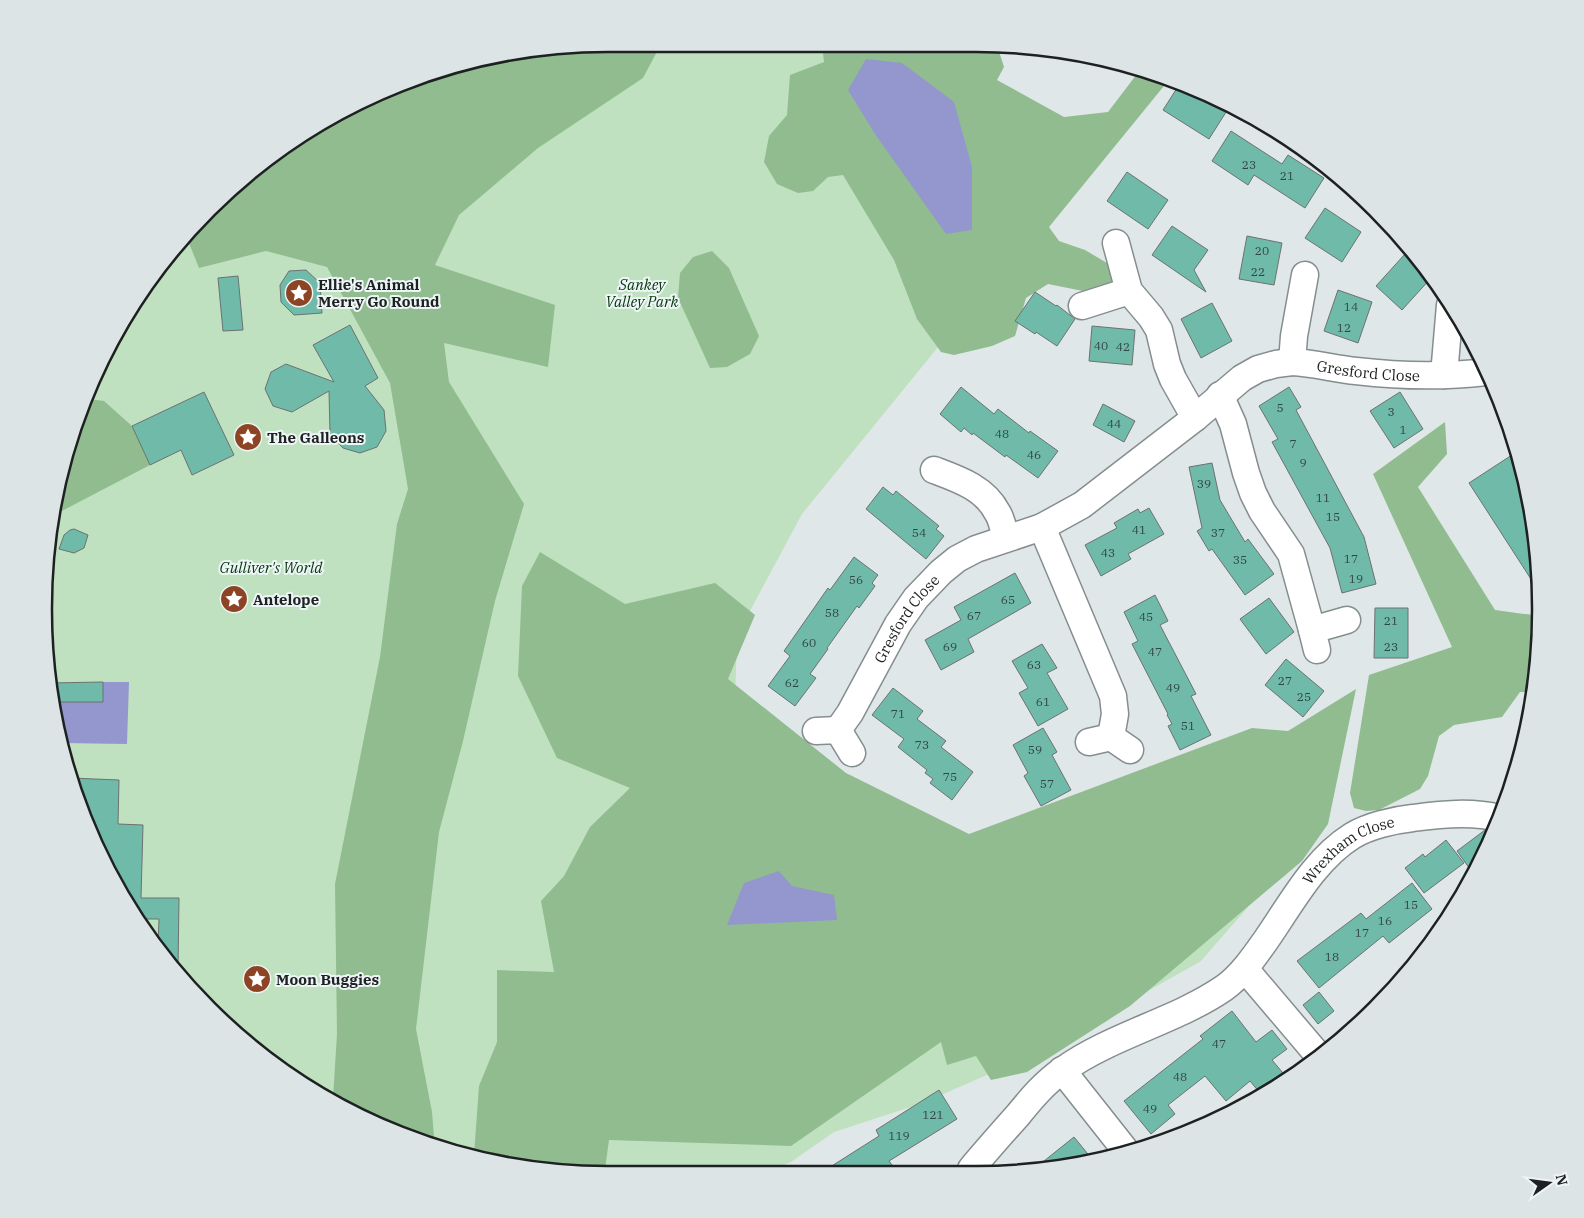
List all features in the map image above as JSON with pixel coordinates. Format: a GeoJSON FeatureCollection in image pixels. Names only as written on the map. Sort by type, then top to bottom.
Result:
{"type":"FeatureCollection","features":[{"type":"Feature","properties":{"kind":"street"},"geometry":{"type":"LineString","coordinates":[[1116,243],[1130,291],[1159,330],[1166,364],[1195,418]]}},
{"type":"Feature","properties":{"kind":"street"},"geometry":{"type":"LineString","coordinates":[[1292,362],[1294,336],[1305,275]]}},
{"type":"Feature","properties":{"kind":"street"},"geometry":{"type":"LineString","coordinates":[[1082,306],[1130,291]]}},
{"type":"Feature","properties":{"kind":"street"},"geometry":{"type":"LineString","coordinates":[[1444,375],[1449,318]]}},
{"type":"Feature","properties":{"kind":"street","name":"Gresford Close"},"geometry":{"type":"LineString","coordinates":[[852,753],[827,731],[850,713],[898,624],[916,598],[941,572],[957,559],[976,549],[1042,527],[1082,505],[1195,418],[1242,378],[1258,369],[1292,362],[1396,375],[1478,373]]}},
{"type":"Feature","properties":{"kind":"street"},"geometry":{"type":"LineString","coordinates":[[1220,395],[1233,424],[1253,493],[1262,511],[1291,554],[1314,640],[1347,620]]}},
{"type":"Feature","properties":{"kind":"street"},"geometry":{"type":"LineString","coordinates":[[934,470],[963,482],[982,493],[992,502],[999,514],[1006,538]]}},
{"type":"Feature","properties":{"kind":"street"},"geometry":{"type":"LineString","coordinates":[[1042,527],[1113,696],[1115,714],[1110,743]]}},
{"type":"Feature","properties":{"kind":"street","name":"Wrexham Close"},"geometry":{"type":"LineString","coordinates":[[974,1166],[1038,1093],[1062,1070],[1128,1034],[1200,1002],[1225,987],[1245,969],[1312,874],[1330,854],[1353,835],[1384,824],[1433,815],[1460,814],[1491,816]]}},
{"type":"Feature","properties":{"kind":"street"},"geometry":{"type":"LineString","coordinates":[[1245,969],[1314,1051]]}},
{"type":"Feature","properties":{"kind":"street"},"geometry":{"type":"LineString","coordinates":[[1062,1070],[1122,1146]]}},
{"type":"Feature","properties":{"kind":"green space","name":"Sankey Valley Park"},"geometry":{"type":"Polygon","coordinates":[[[609,52],[877,52],[943,341],[802,514],[737,635],[734,738],[945,867],[1276,875],[1201,961],[1040,1052],[920,1104],[834,1132],[791,1162],[782,1166],[609,1166],[536,1161],[465,1147],[396,1123],[363,1108],[300,1072],[270,1051],[215,1003],[191,976],[167,948],[127,887],[95,822],[82,788],[71,753],[57,682],[52,609],[54,573],[57,536],[71,465],[95,396],[110,363],[146,300],[167,270],[215,215],[242,191],[270,167],[331,127],[396,95],[430,82],[500,63],[536,57],[573,54],[609,52]]]}},
{"type":"Feature","properties":{"kind":"green space"},"geometry":{"type":"Polygon","coordinates":[[[657,52],[643,78],[538,148],[459,215],[435,265],[555,305],[548,367],[444,343],[449,382],[524,504],[495,601],[463,741],[439,832],[416,1029],[432,1112],[434,1137],[396,1123],[333,1092],[337,1034],[335,884],[380,657],[397,524],[408,489],[390,383],[327,267],[266,251],[199,268],[189,244],[215,215],[270,167],[331,127],[363,110],[430,82],[500,63],[536,57],[573,54],[657,52]]]}},
{"type":"Feature","properties":{"kind":"green space"},"geometry":{"type":"Polygon","coordinates":[[[823,52],[1000,53],[1004,67],[997,80],[1064,117],[1108,112],[1135,76],[1164,86],[1049,227],[1059,241],[1085,250],[1112,266],[1112,283],[1093,293],[1048,284],[1026,298],[1015,336],[992,346],[954,355],[941,352],[917,319],[894,260],[843,175],[828,177],[813,191],[798,193],[777,184],[764,162],[769,136],[787,115],[790,75],[824,62],[823,52]]]}},
{"type":"Feature","properties":{"kind":"green space"},"geometry":{"type":"Polygon","coordinates":[[[712,251],[729,268],[759,336],[750,354],[727,367],[710,368],[678,298],[680,273],[693,257],[712,251]]]}},
{"type":"Feature","properties":{"kind":"green space"},"geometry":{"type":"Polygon","coordinates":[[[94,400],[104,401],[132,426],[150,465],[61,511],[71,465],[94,400]]]}},
{"type":"Feature","properties":{"kind":"green space"},"geometry":{"type":"Polygon","coordinates":[[[1445,422],[1447,454],[1418,487],[1495,610],[1532,615],[1525,692],[1520,692],[1502,717],[1454,725],[1439,736],[1428,776],[1420,789],[1379,810],[1366,811],[1354,808],[1350,793],[1369,675],[1452,647],[1373,474],[1445,422]]]}},
{"type":"Feature","properties":{"kind":"green space"},"geometry":{"type":"Polygon","coordinates":[[[540,552],[625,604],[715,583],[755,615],[728,679],[846,773],[969,834],[1252,728],[1288,731],[1356,689],[1328,824],[1302,861],[1130,1006],[1027,1072],[991,1080],[976,1056],[947,1065],[941,1042],[791,1146],[609,1140],[605,1166],[536,1161],[474,1149],[479,1086],[497,1042],[497,970],[554,972],[541,901],[564,876],[590,827],[630,788],[557,758],[518,676],[522,586],[540,552]]]}},
{"type":"Feature","properties":{"kind":"water"},"geometry":{"type":"Polygon","coordinates":[[[866,59],[902,63],[954,102],[972,167],[972,230],[946,234],[875,134],[848,90],[866,59]]]}},
{"type":"Feature","properties":{"kind":"water"},"geometry":{"type":"Polygon","coordinates":[[[103,682],[129,682],[127,744],[69,743],[60,702],[102,702],[103,682]]]}},
{"type":"Feature","properties":{"kind":"water"},"geometry":{"type":"Polygon","coordinates":[[[779,871],[792,886],[834,895],[837,920],[727,925],[744,883],[779,871]]]}},
{"type":"Feature","properties":{"kind":"building"},"geometry":{"type":"Polygon","coordinates":[[[1176,90],[1226,113],[1209,139],[1163,110],[1176,90]]]}},
{"type":"Feature","properties":{"kind":"building"},"geometry":{"type":"Polygon","coordinates":[[[1231,131],[1282,164],[1288,155],[1324,178],[1305,208],[1254,175],[1248,185],[1212,161],[1231,131]]]}},
{"type":"Feature","properties":{"kind":"building"},"geometry":{"type":"Polygon","coordinates":[[[1127,172],[1168,200],[1148,229],[1107,201],[1127,172]]]}},
{"type":"Feature","properties":{"kind":"building"},"geometry":{"type":"Polygon","coordinates":[[[1325,208],[1361,232],[1342,262],[1305,238],[1325,208]]]}},
{"type":"Feature","properties":{"kind":"building"},"geometry":{"type":"Polygon","coordinates":[[[1172,226],[1208,250],[1194,270],[1206,292],[1152,255],[1172,226]]]}},
{"type":"Feature","properties":{"kind":"building"},"geometry":{"type":"Polygon","coordinates":[[[1247,236],[1282,243],[1274,285],[1239,279],[1247,236]]]}},
{"type":"Feature","properties":{"kind":"building"},"geometry":{"type":"Polygon","coordinates":[[[1404,255],[1426,283],[1402,310],[1376,286],[1404,255]]]}},
{"type":"Feature","properties":{"kind":"building"},"geometry":{"type":"Polygon","coordinates":[[[306,270],[320,283],[322,313],[294,315],[281,302],[280,285],[289,271],[306,270]]]}},
{"type":"Feature","properties":{"kind":"building"},"geometry":{"type":"Polygon","coordinates":[[[238,276],[243,330],[223,331],[218,278],[238,276]]]}},
{"type":"Feature","properties":{"kind":"building"},"geometry":{"type":"Polygon","coordinates":[[[1338,290],[1372,302],[1358,343],[1324,331],[1338,290]]]}},
{"type":"Feature","properties":{"kind":"building"},"geometry":{"type":"Polygon","coordinates":[[[1035,292],[1057,305],[1075,319],[1057,346],[1015,321],[1035,292]]]}},
{"type":"Feature","properties":{"kind":"building"},"geometry":{"type":"Polygon","coordinates":[[[1212,303],[1232,341],[1201,358],[1181,319],[1212,303]]]}},
{"type":"Feature","properties":{"kind":"building"},"geometry":{"type":"Polygon","coordinates":[[[350,325],[378,378],[365,386],[384,410],[386,431],[377,447],[360,453],[343,448],[330,434],[329,391],[292,412],[273,406],[265,389],[271,372],[286,364],[334,382],[313,345],[350,325]]]}},
{"type":"Feature","properties":{"kind":"building"},"geometry":{"type":"Polygon","coordinates":[[[1092,326],[1135,330],[1132,365],[1089,361],[1092,326]]]}},
{"type":"Feature","properties":{"kind":"building"},"geometry":{"type":"Polygon","coordinates":[[[961,387],[994,414],[998,409],[1029,433],[1030,431],[1058,451],[1038,478],[1006,455],[1005,457],[973,433],[972,435],[964,428],[961,432],[940,414],[961,387]]]}},
{"type":"Feature","properties":{"kind":"building"},"geometry":{"type":"Polygon","coordinates":[[[1289,387],[1301,407],[1296,410],[1364,537],[1376,584],[1342,593],[1330,548],[1272,442],[1278,439],[1259,406],[1289,387]]]}},
{"type":"Feature","properties":{"kind":"building"},"geometry":{"type":"Polygon","coordinates":[[[204,392],[234,455],[192,475],[181,450],[150,465],[132,426],[204,392]]]}},
{"type":"Feature","properties":{"kind":"building"},"geometry":{"type":"Polygon","coordinates":[[[1400,392],[1423,429],[1394,448],[1370,411],[1400,392]]]}},
{"type":"Feature","properties":{"kind":"building"},"geometry":{"type":"Polygon","coordinates":[[[1103,404],[1135,421],[1124,442],[1093,425],[1103,404]]]}},
{"type":"Feature","properties":{"kind":"building"},"geometry":{"type":"Polygon","coordinates":[[[1510,456],[1521,500],[1527,536],[1530,578],[1469,483],[1510,456]]]}},
{"type":"Feature","properties":{"kind":"building"},"geometry":{"type":"Polygon","coordinates":[[[1212,463],[1220,500],[1245,542],[1248,539],[1274,574],[1245,595],[1212,549],[1209,551],[1197,531],[1202,528],[1189,467],[1212,463]]]}},
{"type":"Feature","properties":{"kind":"building"},"geometry":{"type":"Polygon","coordinates":[[[883,487],[893,495],[896,491],[939,526],[936,529],[944,536],[926,559],[866,509],[883,487]]]}},
{"type":"Feature","properties":{"kind":"building"},"geometry":{"type":"Polygon","coordinates":[[[1149,508],[1164,534],[1128,554],[1131,559],[1101,576],[1085,545],[1117,528],[1114,523],[1138,509],[1140,513],[1149,508]]]}},
{"type":"Feature","properties":{"kind":"building"},"geometry":{"type":"Polygon","coordinates":[[[74,529],[88,535],[84,548],[74,553],[59,549],[64,535],[74,529]]]}},
{"type":"Feature","properties":{"kind":"building"},"geometry":{"type":"Polygon","coordinates":[[[854,557],[878,575],[872,583],[875,586],[859,608],[857,606],[827,648],[810,674],[816,678],[795,706],[768,686],[790,656],[784,651],[828,588],[830,590],[854,557]]]}},
{"type":"Feature","properties":{"kind":"building"},"geometry":{"type":"Polygon","coordinates":[[[1015,573],[1031,603],[968,639],[974,652],[941,670],[925,640],[961,620],[954,607],[1015,573]]]}},
{"type":"Feature","properties":{"kind":"building"},"geometry":{"type":"Polygon","coordinates":[[[1155,595],[1168,621],[1160,625],[1196,694],[1191,696],[1211,735],[1180,750],[1168,726],[1172,724],[1168,714],[1132,644],[1138,641],[1124,612],[1155,595]]]}},
{"type":"Feature","properties":{"kind":"building"},"geometry":{"type":"Polygon","coordinates":[[[1269,598],[1294,632],[1266,654],[1240,619],[1269,598]]]}},
{"type":"Feature","properties":{"kind":"building"},"geometry":{"type":"Polygon","coordinates":[[[1375,608],[1408,608],[1408,658],[1374,658],[1375,608]]]}},
{"type":"Feature","properties":{"kind":"building"},"geometry":{"type":"Polygon","coordinates":[[[1042,644],[1057,668],[1047,673],[1068,709],[1038,726],[1019,693],[1028,688],[1012,661],[1042,644]]]}},
{"type":"Feature","properties":{"kind":"building"},"geometry":{"type":"Polygon","coordinates":[[[1286,659],[1324,691],[1303,717],[1265,685],[1286,659]]]}},
{"type":"Feature","properties":{"kind":"building"},"geometry":{"type":"Polygon","coordinates":[[[103,682],[103,702],[60,702],[57,683],[103,682]]]}},
{"type":"Feature","properties":{"kind":"building"},"geometry":{"type":"Polygon","coordinates":[[[893,688],[923,711],[917,719],[946,741],[941,747],[973,772],[952,800],[930,783],[933,779],[925,773],[927,770],[898,747],[904,739],[872,715],[893,688]]]}},
{"type":"Feature","properties":{"kind":"building"},"geometry":{"type":"Polygon","coordinates":[[[1043,728],[1057,752],[1052,755],[1071,790],[1041,806],[1024,776],[1028,773],[1013,745],[1043,728]]]}},
{"type":"Feature","properties":{"kind":"building"},"geometry":{"type":"Polygon","coordinates":[[[79,778],[119,780],[118,824],[143,825],[141,898],[179,898],[178,961],[158,936],[159,919],[147,919],[127,887],[95,822],[79,778]]]}},
{"type":"Feature","properties":{"kind":"building"},"geometry":{"type":"Polygon","coordinates":[[[1485,830],[1485,830],[1468,866],[1457,851],[1485,830]]]}},
{"type":"Feature","properties":{"kind":"building"},"geometry":{"type":"Polygon","coordinates":[[[1446,840],[1464,863],[1424,893],[1405,868],[1423,854],[1425,857],[1446,840]]]}},
{"type":"Feature","properties":{"kind":"building"},"geometry":{"type":"Polygon","coordinates":[[[1412,883],[1432,909],[1389,943],[1383,936],[1319,988],[1297,961],[1361,913],[1366,919],[1412,883]]]}},
{"type":"Feature","properties":{"kind":"building"},"geometry":{"type":"Polygon","coordinates":[[[1319,992],[1334,1011],[1318,1024],[1303,1005],[1319,992]]]}},
{"type":"Feature","properties":{"kind":"building"},"geometry":{"type":"Polygon","coordinates":[[[1232,1011],[1256,1042],[1272,1030],[1287,1049],[1272,1060],[1283,1073],[1257,1089],[1250,1081],[1226,1101],[1205,1076],[1168,1105],[1175,1114],[1151,1134],[1124,1101],[1203,1039],[1200,1036],[1232,1011]]]}},
{"type":"Feature","properties":{"kind":"building"},"geometry":{"type":"Polygon","coordinates":[[[939,1090],[957,1119],[889,1161],[893,1166],[832,1166],[879,1136],[876,1130],[939,1090]]]}},
{"type":"Feature","properties":{"kind":"building"},"geometry":{"type":"Polygon","coordinates":[[[1074,1137],[1088,1154],[1048,1161],[1044,1161],[1074,1137]]]}},
{"type":"Feature","properties":{"kind":"place","name":"Ellie's Animal Merry Go Round"},"geometry":{"type":"Point","coordinates":[299,293]}},
{"type":"Feature","properties":{"kind":"place","name":"The Galleons"},"geometry":{"type":"Point","coordinates":[248,437]}},
{"type":"Feature","properties":{"kind":"place","name":"Antelope"},"geometry":{"type":"Point","coordinates":[234,599]}},
{"type":"Feature","properties":{"kind":"place","name":"Moon Buggies"},"geometry":{"type":"Point","coordinates":[257,979]}},
{"type":"Feature","properties":{"kind":"park label","name":"Gulliver's World"},"geometry":{"type":"Point","coordinates":[271,567]}}]}
